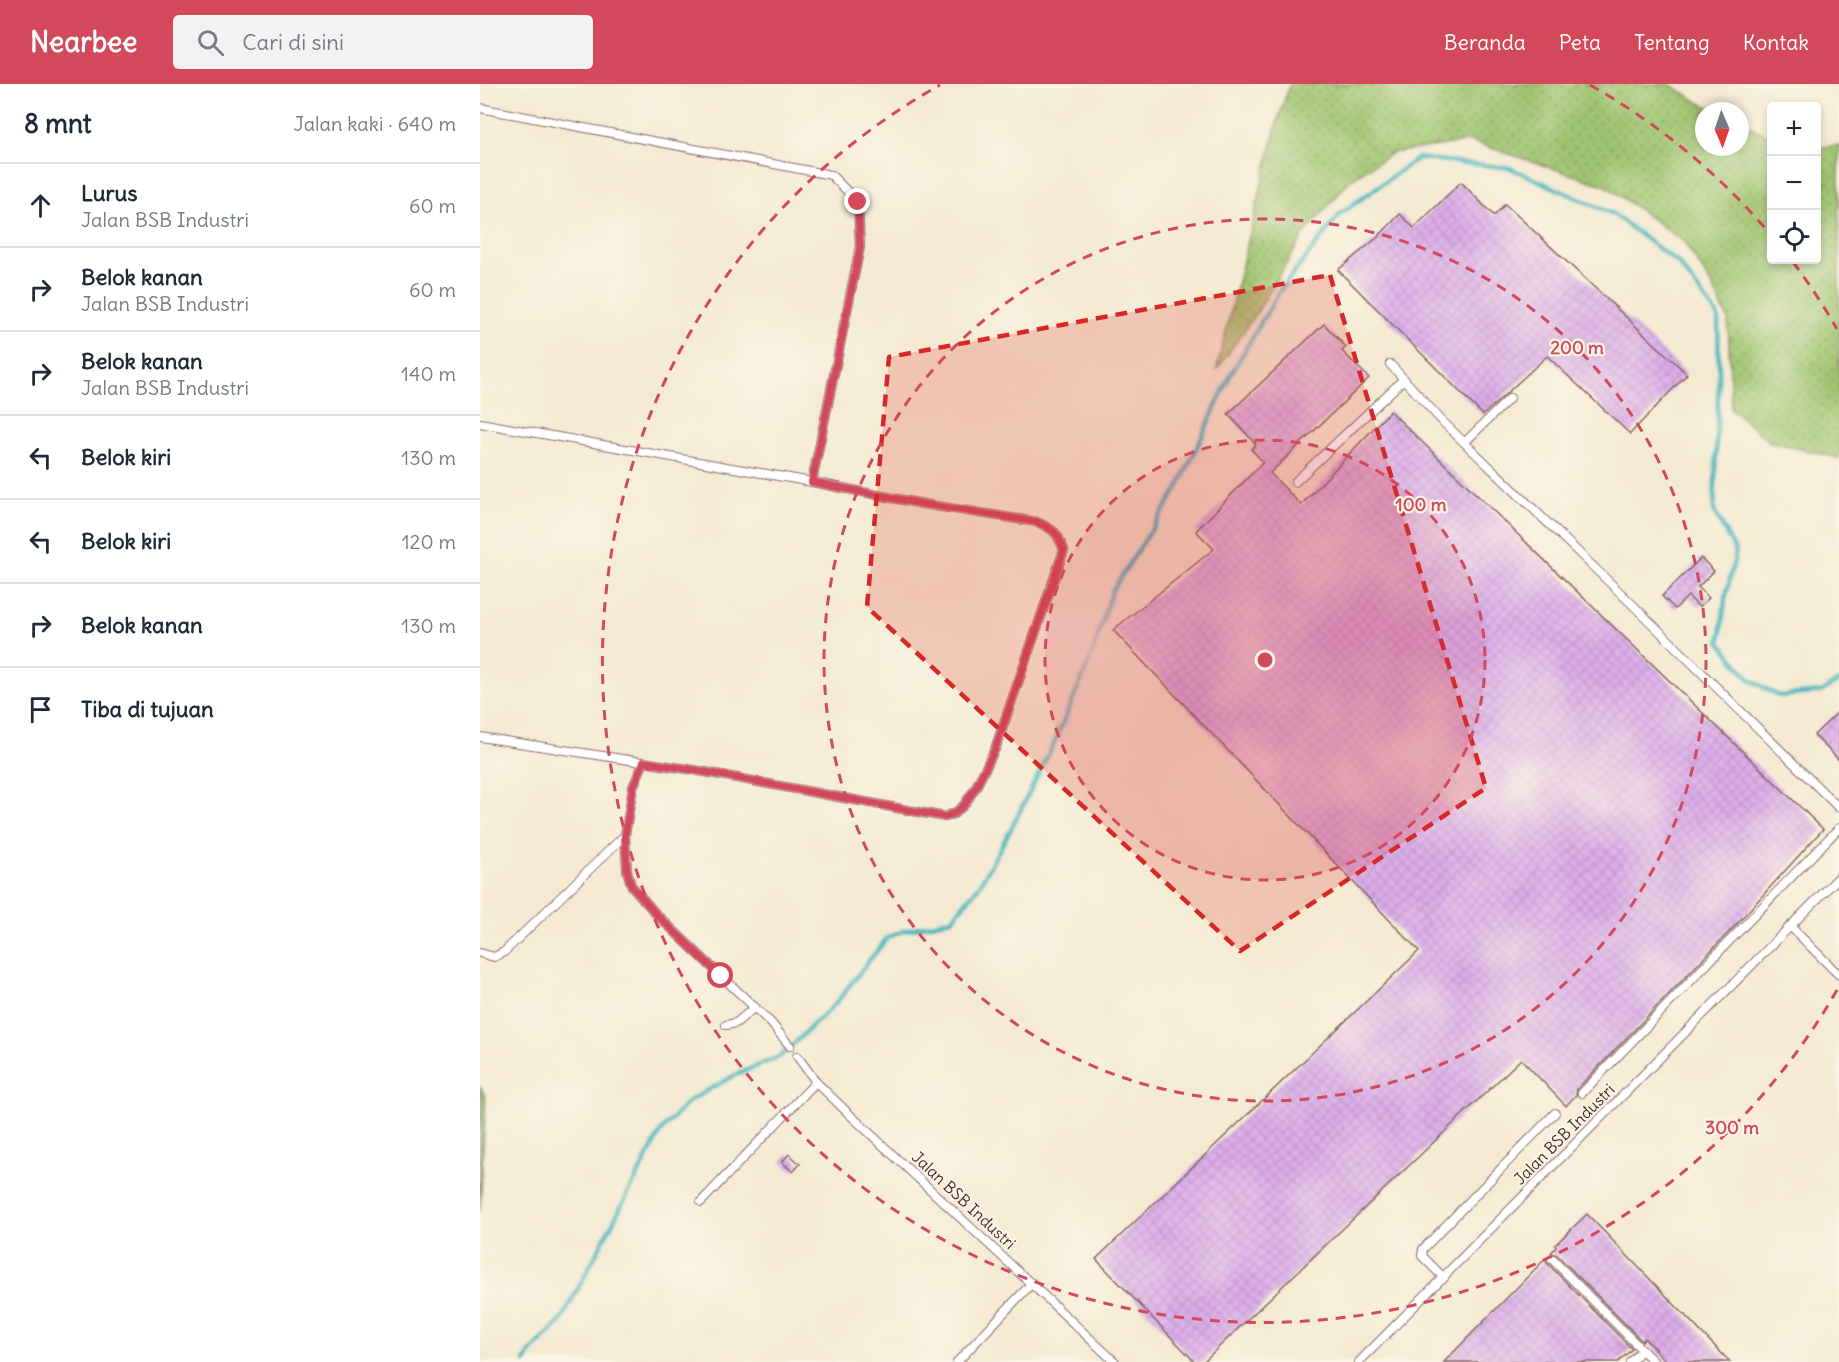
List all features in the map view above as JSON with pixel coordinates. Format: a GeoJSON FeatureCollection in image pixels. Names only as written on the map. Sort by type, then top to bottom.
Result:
{"type":"FeatureCollection","features":[{"type":"Feature","properties":{"kind":"lane"},"geometry":{"type":"LineString","coordinates":[[480,108],[831,175],[858,202],[860,248],[812,482]]}},
{"type":"Feature","properties":{"kind":"lane"},"geometry":{"type":"LineString","coordinates":[[1390,364],[1442,421],[1839,808]]}},
{"type":"Feature","properties":{"kind":"lane"},"geometry":{"type":"LineString","coordinates":[[1295,482],[1404,378]]}},
{"type":"Feature","properties":{"kind":"lane"},"geometry":{"type":"LineString","coordinates":[[1465,442],[1510,398]]}},
{"type":"Feature","properties":{"kind":"lane"},"geometry":{"type":"LineString","coordinates":[[480,423],[923,504],[1037,522],[1051,528],[1059,538],[1064,550],[995,749],[964,805],[955,813],[945,817],[658,764],[480,737]]}},
{"type":"Feature","properties":{"kind":"lane"},"geometry":{"type":"LineString","coordinates":[[644,762],[633,787],[625,835],[627,870],[631,885],[656,914],[771,1023],[790,1046]]}},
{"type":"Feature","properties":{"kind":"lane"},"geometry":{"type":"LineString","coordinates":[[1582,1093],[1839,828]]}},
{"type":"Feature","properties":{"kind":"lane"},"geometry":{"type":"LineString","coordinates":[[480,953],[494,957],[504,952],[625,835]]}},
{"type":"Feature","properties":{"kind":"lane","name":"Jalan BSB Industri"},"geometry":{"type":"LineString","coordinates":[[1359,1362],[1839,877]]}},
{"type":"Feature","properties":{"kind":"lane"},"geometry":{"type":"LineString","coordinates":[[1790,926],[1839,975]]}},
{"type":"Feature","properties":{"kind":"lane"},"geometry":{"type":"LineString","coordinates":[[726,1025],[736,1023],[754,1007]]}},
{"type":"Feature","properties":{"kind":"lane","name":"Jalan BSB Industri"},"geometry":{"type":"LineString","coordinates":[[797,1056],[816,1082],[847,1112],[1115,1362]]}},
{"type":"Feature","properties":{"kind":"lane"},"geometry":{"type":"LineString","coordinates":[[701,1202],[816,1082]]}},
{"type":"Feature","properties":{"kind":"lane"},"geometry":{"type":"LineString","coordinates":[[1444,1278],[1422,1256],[1421,1252],[1426,1243],[1555,1113]]}},
{"type":"Feature","properties":{"kind":"lane"},"geometry":{"type":"LineString","coordinates":[[1552,1259],[1654,1362]]}},
{"type":"Feature","properties":{"kind":"lane"},"geometry":{"type":"LineString","coordinates":[[957,1362],[1032,1283]]}},
{"type":"Feature","properties":{"kind":"lane"},"geometry":{"type":"LineString","coordinates":[[1630,1362],[1642,1350]]}},
{"type":"Feature","properties":{"kind":"highlighted area"},"geometry":{"type":"Polygon","coordinates":[[[1330,275],[1486,788],[1240,951],[867,607],[889,357],[1330,275]]]}},
{"type":"Feature","properties":{"kind":"green space"},"geometry":{"type":"Polygon","coordinates":[[[1290,84],[1669,84],[1698,102],[1695,102],[1695,156],[1749,156],[1749,126],[1767,135],[1767,264],[1821,264],[1821,147],[1839,145],[1839,458],[1770,442],[1731,409],[1728,319],[1711,284],[1684,242],[1606,186],[1470,141],[1392,153],[1350,180],[1303,236],[1259,309],[1216,371],[1278,119],[1290,84]]]}},
{"type":"Feature","properties":{"kind":"green space"},"geometry":{"type":"Polygon","coordinates":[[[480,1086],[486,1097],[480,1211],[480,1086]]]}},
{"type":"Feature","properties":{"kind":"building"},"geometry":{"type":"Polygon","coordinates":[[[1461,182],[1494,216],[1505,204],[1687,374],[1630,434],[1547,356],[1483,415],[1338,270],[1378,237],[1400,214],[1414,228],[1461,182]]]}},
{"type":"Feature","properties":{"kind":"building"},"geometry":{"type":"Polygon","coordinates":[[[1324,324],[1346,347],[1342,351],[1369,378],[1270,473],[1301,505],[1390,411],[1823,829],[1733,928],[1577,1089],[1576,1095],[1566,1106],[1521,1059],[1203,1362],[1195,1362],[1096,1259],[1419,951],[1113,630],[1214,549],[1196,531],[1263,462],[1251,449],[1256,444],[1228,414],[1324,324]]]}},
{"type":"Feature","properties":{"kind":"building"},"geometry":{"type":"Polygon","coordinates":[[[1701,558],[1714,571],[1698,587],[1709,598],[1699,607],[1688,596],[1675,609],[1662,596],[1701,558]]]}},
{"type":"Feature","properties":{"kind":"building"},"geometry":{"type":"Polygon","coordinates":[[[1839,711],[1839,760],[1814,735],[1839,711]]]}},
{"type":"Feature","properties":{"kind":"building"},"geometry":{"type":"Polygon","coordinates":[[[789,1154],[800,1164],[793,1172],[782,1162],[789,1154]]]}},
{"type":"Feature","properties":{"kind":"building"},"geometry":{"type":"Polygon","coordinates":[[[1587,1214],[1730,1362],[1667,1362],[1644,1338],[1642,1341],[1557,1255],[1551,1253],[1555,1245],[1587,1214]]]}},
{"type":"Feature","properties":{"kind":"building"},"geometry":{"type":"Polygon","coordinates":[[[1546,1258],[1547,1263],[1632,1349],[1618,1362],[1444,1362],[1546,1258]]]}},
{"type":"Feature","properties":{"kind":"waterway"},"geometry":{"type":"LineString","coordinates":[[525,1362],[530,1353],[561,1321],[661,1131],[689,1101],[733,1076],[781,1056],[836,1003],[887,938],[903,931],[952,919],[979,886],[1012,827],[1055,741],[1090,660],[1112,591],[1178,488],[1231,374],[1279,292],[1340,214],[1418,158],[1510,168],[1613,214],[1678,263],[1718,316],[1719,372],[1714,511],[1736,552],[1725,600],[1720,642],[1749,679],[1779,696],[1821,692],[1839,681]]}},
{"type":"Feature","properties":{"kind":"route"},"geometry":{"type":"LineString","coordinates":[[721,976],[656,914],[631,885],[627,870],[625,835],[633,787],[644,762],[945,817],[955,813],[964,805],[976,787],[995,749],[1064,550],[1059,538],[1051,528],[1037,522],[923,504],[812,482],[860,248],[858,202]]}}]}
